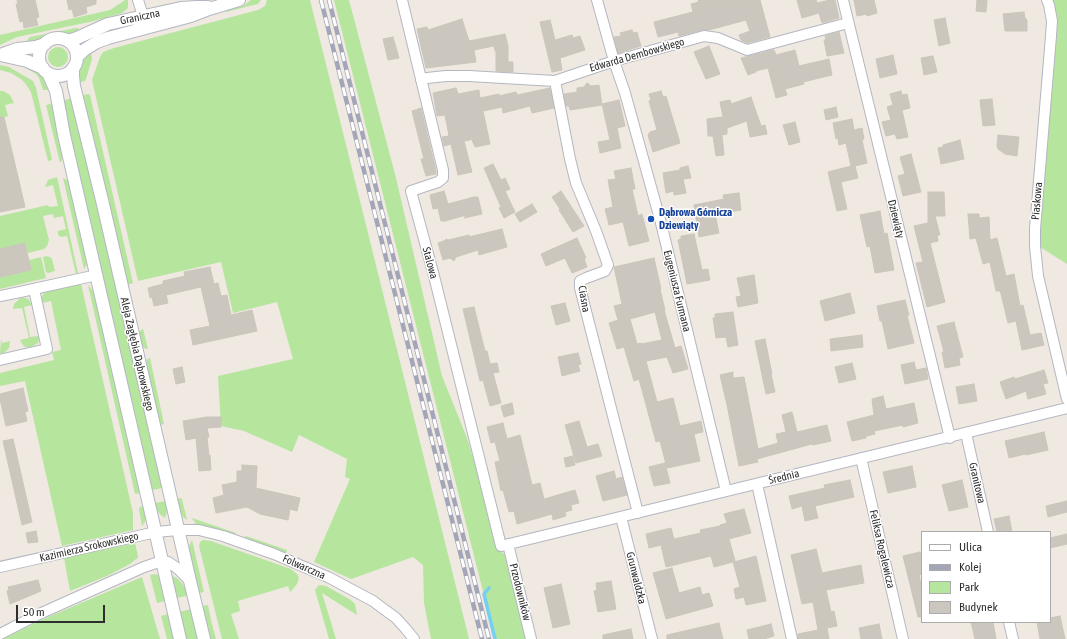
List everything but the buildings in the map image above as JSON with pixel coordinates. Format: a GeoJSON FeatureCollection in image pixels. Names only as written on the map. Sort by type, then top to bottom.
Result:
{"type":"FeatureCollection","features":[{"type":"Feature","properties":{"kind":"street"},"geometry":{"type":"LineString","coordinates":[[134,31],[141,23],[143,16],[138,0]]}},
{"type":"Feature","properties":{"kind":"street","name":"Graniczna"},"geometry":{"type":"LineString","coordinates":[[75,63],[84,50],[97,42],[186,17],[215,7],[230,4],[239,0]]}},
{"type":"Feature","properties":{"kind":"street","name":"Stalowa"},"geometry":{"type":"LineString","coordinates":[[402,0],[443,170],[443,178],[438,182],[411,191],[505,545]]}},
{"type":"Feature","properties":{"kind":"street","name":"Eugeniusza Furmana"},"geometry":{"type":"LineString","coordinates":[[597,0],[625,93],[661,223],[726,491]]}},
{"type":"Feature","properties":{"kind":"street","name":"Dziewiąty"},"geometry":{"type":"LineString","coordinates":[[843,0],[950,438]]}},
{"type":"Feature","properties":{"kind":"street","name":"Piaskowa"},"geometry":{"type":"LineString","coordinates":[[1048,0],[1052,21],[1035,221],[1035,246],[1038,276],[1067,399]]}},
{"type":"Feature","properties":{"kind":"street","name":"Graniczna"},"geometry":{"type":"LineString","coordinates":[[68,41],[108,24],[188,7],[215,7]]}},
{"type":"Feature","properties":{"kind":"street","name":"Edwarda Dembowskiego"},"geometry":{"type":"LineString","coordinates":[[421,80],[446,76],[469,76],[555,81],[614,60],[704,36],[718,38],[747,50],[848,23]]}},
{"type":"Feature","properties":{"kind":"street"},"geometry":{"type":"LineString","coordinates":[[57,38],[68,41],[75,48],[75,63],[69,72],[59,76],[54,75],[27,61],[0,55],[17,49],[36,47],[57,38]]}},
{"type":"Feature","properties":{"kind":"street"},"geometry":{"type":"LineString","coordinates":[[45,44],[40,56],[41,63],[46,70]]}},
{"type":"Feature","properties":{"kind":"street","name":"Aleja Zagłębia Dąbrowskiego"},"geometry":{"type":"LineString","coordinates":[[75,63],[73,76],[74,86],[204,639]]}},
{"type":"Feature","properties":{"kind":"street","name":"Aleja Zagłębia Dąbrowskiego"},"geometry":{"type":"LineString","coordinates":[[46,70],[56,91],[64,135],[180,639]]}},
{"type":"Feature","properties":{"kind":"street","name":"Ciasna"},"geometry":{"type":"LineString","coordinates":[[555,81],[576,183],[608,265],[605,271],[580,281],[580,288],[638,513]]}},
{"type":"Feature","properties":{"kind":"street"},"geometry":{"type":"LineString","coordinates":[[0,296],[97,275]]}},
{"type":"Feature","properties":{"kind":"street"},"geometry":{"type":"LineString","coordinates":[[0,360],[47,349],[34,289]]}},
{"type":"Feature","properties":{"kind":"street","name":"Średnia"},"geometry":{"type":"LineString","coordinates":[[505,545],[950,438],[1067,408]]}},
{"type":"Feature","properties":{"kind":"street","name":"Granitowa"},"geometry":{"type":"LineString","coordinates":[[966,433],[988,531]]}},
{"type":"Feature","properties":{"kind":"street","name":"Feliksa Rogalewicza"},"geometry":{"type":"LineString","coordinates":[[862,458],[903,639]]}},
{"type":"Feature","properties":{"kind":"street"},"geometry":{"type":"LineString","coordinates":[[757,484],[792,639]]}},
{"type":"Feature","properties":{"kind":"street","name":"Grunwaldzka"},"geometry":{"type":"LineString","coordinates":[[621,517],[652,639]]}},
{"type":"Feature","properties":{"kind":"street","name":"Kazimierza Srokowskiego"},"geometry":{"type":"LineString","coordinates":[[0,566],[156,532],[178,530]]}},
{"type":"Feature","properties":{"kind":"street","name":"Folwarczna"},"geometry":{"type":"LineString","coordinates":[[178,530],[199,530],[223,536],[274,554],[328,577],[373,601],[396,618],[414,639]]}},
{"type":"Feature","properties":{"kind":"street","name":"Przodowników"},"geometry":{"type":"LineString","coordinates":[[505,545],[531,639]]}},
{"type":"Feature","properties":{"kind":"street"},"geometry":{"type":"LineString","coordinates":[[0,634],[36,615],[144,567],[162,561],[168,562],[177,568],[190,581]]}},
{"type":"Feature","properties":{"kind":"street"},"geometry":{"type":"LineString","coordinates":[[1009,623],[1013,639]]}},
{"type":"Feature","properties":{"kind":"green space"},"geometry":{"type":"Polygon","coordinates":[[[125,0],[128,0],[128,8],[122,13],[94,21],[17,37],[0,45],[0,35],[110,10],[125,0]]]}},
{"type":"Feature","properties":{"kind":"green space"},"geometry":{"type":"Polygon","coordinates":[[[251,0],[261,0],[258,4],[226,12],[243,6],[251,0]]]}},
{"type":"Feature","properties":{"kind":"green space"},"geometry":{"type":"Polygon","coordinates":[[[267,0],[310,0],[469,639],[431,639],[424,603],[423,565],[413,557],[351,579],[314,562],[350,479],[345,477],[347,459],[299,435],[292,452],[244,431],[221,426],[218,376],[293,359],[277,302],[233,313],[221,262],[138,281],[92,80],[100,57],[103,52],[114,48],[258,10],[265,6],[267,0]]]}},
{"type":"Feature","properties":{"kind":"green space"},"geometry":{"type":"Polygon","coordinates":[[[334,0],[349,0],[396,178],[442,376],[467,438],[488,506],[497,549],[509,557],[528,639],[495,639],[334,0]]]}},
{"type":"Feature","properties":{"kind":"green space"},"geometry":{"type":"Polygon","coordinates":[[[1053,0],[1067,0],[1067,264],[1040,247],[1042,193],[1057,19],[1053,0]]]}},
{"type":"Feature","properties":{"kind":"green space"},"geometry":{"type":"Polygon","coordinates":[[[78,28],[80,32],[67,35],[51,35],[27,44],[30,37],[78,28]]]}},
{"type":"Feature","properties":{"kind":"green space"},"geometry":{"type":"Polygon","coordinates":[[[58,47],[65,50],[68,57],[65,64],[58,67],[51,64],[48,57],[51,50],[58,47]]]}},
{"type":"Feature","properties":{"kind":"green space"},"geometry":{"type":"Polygon","coordinates":[[[91,52],[92,59],[86,79],[85,81],[78,83],[78,72],[81,62],[86,55],[91,52]]]}},
{"type":"Feature","properties":{"kind":"green space"},"geometry":{"type":"Polygon","coordinates":[[[26,64],[44,76],[51,90],[43,90],[39,78],[36,74],[26,68],[26,64]]]}},
{"type":"Feature","properties":{"kind":"green space"},"geometry":{"type":"Polygon","coordinates":[[[0,65],[9,67],[33,81],[36,88],[52,160],[48,161],[31,92],[21,79],[11,73],[0,70],[0,65]]]}},
{"type":"Feature","properties":{"kind":"green space"},"geometry":{"type":"Polygon","coordinates":[[[0,91],[10,95],[14,103],[5,105],[8,116],[0,118],[0,91]]]}},
{"type":"Feature","properties":{"kind":"green space"},"geometry":{"type":"Polygon","coordinates":[[[88,94],[90,95],[133,283],[127,285],[94,140],[83,108],[81,96],[88,94]]]}},
{"type":"Feature","properties":{"kind":"green space"},"geometry":{"type":"Polygon","coordinates":[[[72,98],[162,488],[152,490],[62,101],[72,98]]]}},
{"type":"Feature","properties":{"kind":"green space"},"geometry":{"type":"Polygon","coordinates":[[[53,103],[63,155],[60,163],[46,105],[53,103]]]}},
{"type":"Feature","properties":{"kind":"green space"},"geometry":{"type":"Polygon","coordinates":[[[57,177],[78,273],[76,274],[67,236],[61,237],[58,235],[58,231],[66,229],[63,216],[54,218],[53,214],[43,216],[49,240],[44,249],[28,253],[25,243],[0,249],[0,216],[48,205],[49,207],[58,206],[53,185],[45,187],[48,180],[57,177]]]}},
{"type":"Feature","properties":{"kind":"green space"},"geometry":{"type":"Polygon","coordinates":[[[63,178],[70,184],[87,261],[84,269],[63,178]]]}},
{"type":"Feature","properties":{"kind":"green space"},"geometry":{"type":"Polygon","coordinates":[[[46,256],[52,259],[55,271],[48,273],[46,272],[43,257],[46,256]]]}},
{"type":"Feature","properties":{"kind":"green space"},"geometry":{"type":"Polygon","coordinates":[[[41,257],[46,278],[0,289],[0,277],[31,270],[29,260],[41,257]]]}},
{"type":"Feature","properties":{"kind":"green space"},"geometry":{"type":"Polygon","coordinates":[[[81,284],[133,513],[133,530],[62,546],[25,381],[0,386],[0,373],[54,360],[52,352],[61,350],[51,301],[42,303],[43,294],[81,284]]]}},
{"type":"Feature","properties":{"kind":"green space"},"geometry":{"type":"Polygon","coordinates":[[[88,285],[93,291],[97,300],[141,493],[135,494],[88,285]]]}},
{"type":"Feature","properties":{"kind":"green space"},"geometry":{"type":"Polygon","coordinates":[[[20,298],[26,298],[32,305],[24,307],[30,337],[39,336],[38,343],[31,347],[25,347],[20,340],[29,338],[22,308],[13,309],[14,304],[20,298]]]}},
{"type":"Feature","properties":{"kind":"green space"},"geometry":{"type":"Polygon","coordinates":[[[143,329],[148,349],[141,345],[139,333],[143,329]]]}},
{"type":"Feature","properties":{"kind":"green space"},"geometry":{"type":"Polygon","coordinates":[[[1,339],[2,343],[10,341],[9,348],[4,353],[0,354],[1,339]]]}},
{"type":"Feature","properties":{"kind":"green space"},"geometry":{"type":"Polygon","coordinates":[[[150,358],[164,424],[160,425],[146,363],[147,359],[150,358]]]}},
{"type":"Feature","properties":{"kind":"green space"},"geometry":{"type":"Polygon","coordinates":[[[177,499],[182,499],[187,520],[183,517],[180,511],[177,499]]]}},
{"type":"Feature","properties":{"kind":"green space"},"geometry":{"type":"Polygon","coordinates":[[[166,501],[167,511],[165,518],[158,512],[155,503],[166,501]]]}},
{"type":"Feature","properties":{"kind":"green space"},"geometry":{"type":"Polygon","coordinates":[[[144,506],[146,519],[142,526],[139,509],[140,507],[144,506]]]}},
{"type":"Feature","properties":{"kind":"green space"},"geometry":{"type":"Polygon","coordinates":[[[192,518],[236,533],[234,535],[195,524],[192,518]]]}},
{"type":"Feature","properties":{"kind":"green space"},"geometry":{"type":"Polygon","coordinates":[[[245,536],[287,550],[286,553],[244,538],[245,536]]]}},
{"type":"Feature","properties":{"kind":"green space"},"geometry":{"type":"Polygon","coordinates":[[[192,540],[204,592],[199,593],[189,549],[192,540]]]}},
{"type":"Feature","properties":{"kind":"green space"},"geometry":{"type":"Polygon","coordinates":[[[203,540],[211,541],[291,569],[299,578],[297,584],[290,592],[288,586],[238,601],[240,611],[231,614],[239,639],[222,639],[199,546],[200,542],[203,540]]]}},
{"type":"Feature","properties":{"kind":"green space"},"geometry":{"type":"Polygon","coordinates":[[[135,543],[138,558],[130,564],[107,576],[70,591],[64,558],[135,543]]]}},
{"type":"Feature","properties":{"kind":"green space"},"geometry":{"type":"Polygon","coordinates":[[[156,574],[159,576],[161,581],[165,601],[157,603],[150,575],[156,574]]]}},
{"type":"Feature","properties":{"kind":"green space"},"geometry":{"type":"Polygon","coordinates":[[[172,576],[177,578],[185,587],[187,596],[176,598],[172,576]]]}},
{"type":"Feature","properties":{"kind":"green space"},"geometry":{"type":"Polygon","coordinates":[[[142,577],[160,639],[3,639],[39,621],[142,577]]]}},
{"type":"Feature","properties":{"kind":"green space"},"geometry":{"type":"Polygon","coordinates":[[[319,585],[326,586],[351,600],[355,604],[357,615],[322,593],[336,639],[329,639],[315,590],[319,585]]]}},
{"type":"Feature","properties":{"kind":"green space"},"geometry":{"type":"Polygon","coordinates":[[[208,605],[216,639],[211,639],[202,606],[208,605]]]}},
{"type":"Feature","properties":{"kind":"green space"},"geometry":{"type":"Polygon","coordinates":[[[191,609],[199,639],[186,639],[179,612],[191,609]]]}},
{"type":"Feature","properties":{"kind":"green space"},"geometry":{"type":"Polygon","coordinates":[[[168,614],[174,639],[167,639],[161,616],[168,614]]]}},
{"type":"Feature","properties":{"kind":"waterway"},"geometry":{"type":"LineString","coordinates":[[489,588],[484,594],[495,639]]}},
{"type":"Feature","properties":{"kind":"railway"},"geometry":{"type":"LineString","coordinates":[[321,0],[482,639]]}},
{"type":"Feature","properties":{"kind":"railway"},"geometry":{"type":"LineString","coordinates":[[329,0],[489,639]]}},
{"type":"Feature","properties":{"kind":"place","name":"Dąbrowa Górnicza Dziewiąty"},"geometry":{"type":"Point","coordinates":[651,219]}}]}
